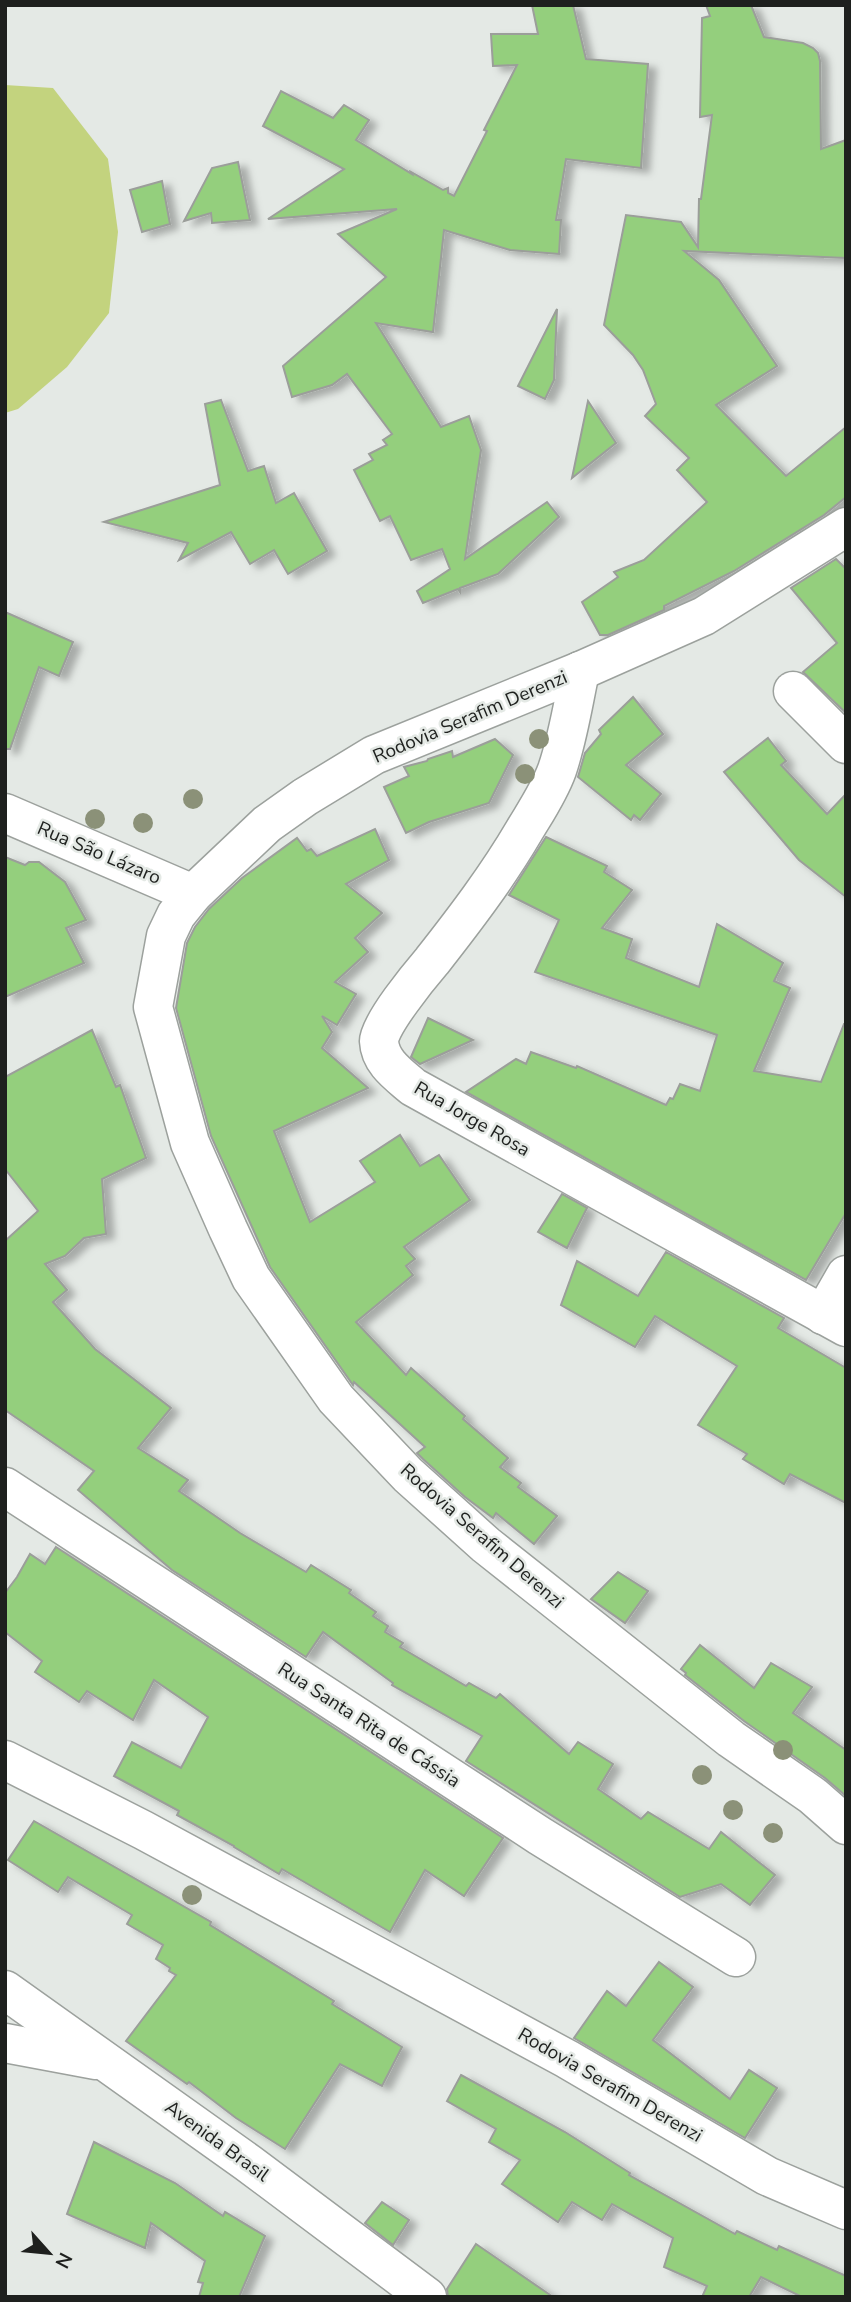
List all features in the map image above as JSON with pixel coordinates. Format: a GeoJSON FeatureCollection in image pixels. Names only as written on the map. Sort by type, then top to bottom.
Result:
{"type":"FeatureCollection","features":[{"type":"Feature","properties":{"kind":"main road","name":"Rodovia Serafim Derenzi"},"geometry":{"type":"LineString","coordinates":[[846,527],[704,616],[580,671],[374,755],[305,797],[267,824],[193,894],[176,915],[166,936],[153,1007],[190,1143],[251,1278],[336,1399],[408,1475],[486,1545],[731,1739],[813,1796],[846,1825]]}},
{"type":"Feature","properties":{"kind":"main road","name":"Rua Jorge Rosa"},"geometry":{"type":"LineString","coordinates":[[580,671],[565,741],[545,797],[492,884],[388,1021],[379,1039],[383,1058],[413,1087],[835,1321]]}},
{"type":"Feature","properties":{"kind":"main road"},"geometry":{"type":"LineString","coordinates":[[793,691],[846,744]]}},
{"type":"Feature","properties":{"kind":"main road","name":"Rua São Lázaro"},"geometry":{"type":"LineString","coordinates":[[5,813],[193,894]]}},
{"type":"Feature","properties":{"kind":"main road"},"geometry":{"type":"LineString","coordinates":[[835,1321],[846,1275]]}},
{"type":"Feature","properties":{"kind":"main road","name":"Rua Santa Rita de Cássia"},"geometry":{"type":"LineString","coordinates":[[5,1487],[529,1829],[736,1957]]}},
{"type":"Feature","properties":{"kind":"main road","name":"Rodovia Serafim Derenzi"},"geometry":{"type":"LineString","coordinates":[[5,1759],[143,1830],[567,2059],[767,2176],[846,2210]]}},
{"type":"Feature","properties":{"kind":"main road","name":"Avenida Brasil"},"geometry":{"type":"LineString","coordinates":[[5,1990],[109,2062],[427,2297]]}},
{"type":"Feature","properties":{"kind":"main road"},"geometry":{"type":"LineString","coordinates":[[5,2043],[109,2062]]}},
{"type":"Feature","properties":{"kind":"green space"},"geometry":{"type":"Polygon","coordinates":[[[5,85],[53,88],[108,159],[118,232],[109,313],[67,367],[18,409],[5,413],[5,85]]]}},
{"type":"Feature","properties":{"kind":"building"},"geometry":{"type":"Polygon","coordinates":[[[532,5],[573,5],[586,59],[648,64],[641,168],[566,159],[556,220],[561,220],[559,254],[510,250],[444,230],[433,332],[376,323],[441,427],[469,416],[481,450],[465,559],[547,502],[559,517],[498,574],[460,588],[460,592],[458,589],[423,603],[417,591],[450,569],[442,549],[411,560],[390,516],[380,521],[354,470],[373,460],[369,454],[387,445],[383,440],[392,434],[347,374],[332,385],[292,397],[283,366],[386,277],[338,234],[397,209],[268,219],[344,169],[263,126],[281,91],[333,118],[344,105],[369,120],[356,140],[412,174],[411,172],[443,190],[448,188],[448,193],[454,196],[517,65],[493,66],[491,34],[538,34],[532,5]]]}},
{"type":"Feature","properties":{"kind":"building"},"geometry":{"type":"Polygon","coordinates":[[[706,5],[751,5],[764,37],[803,43],[813,48],[820,61],[821,149],[846,140],[846,258],[684,251],[719,280],[777,366],[716,405],[786,476],[846,427],[846,497],[824,515],[734,571],[664,606],[664,610],[608,635],[600,635],[582,602],[618,577],[614,572],[644,560],[707,502],[677,470],[689,458],[645,416],[656,404],[643,370],[633,355],[604,325],[626,215],[681,222],[698,247],[699,199],[712,115],[700,117],[702,18],[710,16],[706,5]]]}},
{"type":"Feature","properties":{"kind":"building"},"geometry":{"type":"Polygon","coordinates":[[[238,162],[250,220],[212,223],[211,213],[184,221],[212,168],[238,162]]]}},
{"type":"Feature","properties":{"kind":"building"},"geometry":{"type":"Polygon","coordinates":[[[162,181],[170,224],[142,232],[130,190],[162,181]]]}},
{"type":"Feature","properties":{"kind":"building"},"geometry":{"type":"Polygon","coordinates":[[[557,309],[554,380],[545,399],[518,386],[557,309]]]}},
{"type":"Feature","properties":{"kind":"building"},"geometry":{"type":"Polygon","coordinates":[[[221,400],[248,471],[264,466],[276,503],[294,493],[327,551],[288,574],[274,550],[250,564],[231,532],[179,560],[188,543],[104,522],[220,485],[205,404],[221,400]]]}},
{"type":"Feature","properties":{"kind":"building"},"geometry":{"type":"Polygon","coordinates":[[[588,401],[616,443],[572,478],[588,401]]]}},
{"type":"Feature","properties":{"kind":"building"},"geometry":{"type":"Polygon","coordinates":[[[836,559],[846,569],[846,713],[803,672],[837,643],[791,588],[836,559]]]}},
{"type":"Feature","properties":{"kind":"building"},"geometry":{"type":"Polygon","coordinates":[[[5,612],[73,642],[59,676],[39,667],[10,749],[5,749],[5,612]]]}},
{"type":"Feature","properties":{"kind":"building"},"geometry":{"type":"Polygon","coordinates":[[[633,697],[663,734],[626,765],[661,794],[640,820],[634,815],[631,820],[578,777],[585,753],[601,734],[599,730],[633,697]]]}},
{"type":"Feature","properties":{"kind":"building"},"geometry":{"type":"Polygon","coordinates":[[[768,738],[786,761],[781,765],[827,814],[846,794],[846,897],[799,860],[724,772],[768,738]]]}},
{"type":"Feature","properties":{"kind":"building"},"geometry":{"type":"Polygon","coordinates":[[[495,739],[513,755],[489,803],[429,822],[406,833],[384,787],[409,776],[404,767],[452,751],[453,757],[495,739]]]}},
{"type":"Feature","properties":{"kind":"building"},"geometry":{"type":"Polygon","coordinates":[[[375,829],[389,860],[346,884],[382,913],[355,938],[368,952],[335,982],[356,994],[337,1025],[322,1016],[332,1032],[322,1048],[368,1088],[274,1131],[310,1222],[375,1182],[360,1161],[400,1135],[420,1166],[439,1155],[470,1200],[404,1247],[415,1259],[406,1266],[413,1275],[356,1322],[406,1375],[411,1368],[465,1416],[463,1419],[508,1458],[500,1467],[521,1483],[518,1487],[557,1516],[534,1544],[496,1513],[493,1518],[465,1497],[417,1453],[425,1447],[354,1382],[353,1385],[270,1267],[211,1136],[176,1008],[187,943],[195,927],[209,909],[242,878],[297,838],[307,851],[311,849],[317,856],[375,829]]]}},
{"type":"Feature","properties":{"kind":"building"},"geometry":{"type":"Polygon","coordinates":[[[546,837],[607,866],[604,872],[632,890],[602,928],[632,939],[626,958],[699,987],[717,924],[783,963],[774,981],[790,988],[754,1071],[821,1082],[846,1024],[846,1213],[806,1280],[466,1092],[516,1059],[526,1064],[531,1052],[576,1068],[577,1066],[666,1105],[670,1098],[673,1099],[680,1084],[700,1091],[717,1035],[535,972],[559,920],[509,895],[546,837]]]}},
{"type":"Feature","properties":{"kind":"building"},"geometry":{"type":"Polygon","coordinates":[[[5,857],[25,865],[39,862],[65,882],[86,920],[66,928],[84,963],[5,997],[5,857]]]}},
{"type":"Feature","properties":{"kind":"building"},"geometry":{"type":"Polygon","coordinates":[[[428,1018],[473,1040],[420,1064],[411,1057],[428,1018]]]}},
{"type":"Feature","properties":{"kind":"building"},"geometry":{"type":"Polygon","coordinates":[[[92,1030],[116,1087],[120,1085],[146,1158],[102,1179],[106,1234],[84,1238],[65,1256],[45,1264],[67,1290],[53,1302],[95,1349],[171,1408],[138,1448],[188,1480],[179,1491],[240,1533],[306,1572],[311,1565],[351,1590],[349,1593],[376,1612],[373,1616],[388,1626],[385,1632],[403,1643],[400,1647],[466,1686],[469,1683],[496,1698],[500,1694],[569,1754],[578,1742],[613,1764],[598,1789],[641,1819],[648,1812],[709,1849],[721,1832],[775,1875],[750,1905],[721,1884],[680,1897],[466,1761],[482,1736],[392,1685],[393,1683],[323,1632],[306,1657],[172,1570],[78,1490],[94,1471],[5,1410],[5,1241],[38,1211],[5,1169],[5,1077],[92,1030]]]}},
{"type":"Feature","properties":{"kind":"building"},"geometry":{"type":"Polygon","coordinates":[[[562,1194],[587,1208],[567,1248],[538,1232],[562,1194]]]}},
{"type":"Feature","properties":{"kind":"building"},"geometry":{"type":"Polygon","coordinates":[[[666,1252],[784,1318],[778,1328],[846,1368],[846,1503],[790,1474],[784,1484],[743,1459],[747,1454],[698,1425],[737,1366],[655,1316],[635,1347],[561,1305],[577,1261],[638,1296],[666,1252]]]}},
{"type":"Feature","properties":{"kind":"building"},"geometry":{"type":"Polygon","coordinates":[[[56,1547],[503,1838],[464,1896],[425,1870],[390,1932],[282,1869],[279,1874],[177,1815],[179,1811],[114,1776],[132,1742],[181,1768],[208,1717],[154,1680],[133,1720],[87,1691],[79,1702],[35,1672],[42,1661],[5,1632],[5,1593],[30,1554],[45,1564],[56,1547]]]}},
{"type":"Feature","properties":{"kind":"building"},"geometry":{"type":"Polygon","coordinates":[[[618,1572],[648,1591],[625,1623],[591,1599],[618,1572]]]}},
{"type":"Feature","properties":{"kind":"building"},"geometry":{"type":"Polygon","coordinates":[[[700,1645],[754,1688],[771,1663],[812,1687],[793,1713],[846,1750],[846,1796],[685,1675],[681,1669],[700,1645]]]}},
{"type":"Feature","properties":{"kind":"building"},"geometry":{"type":"Polygon","coordinates":[[[34,1821],[211,1922],[210,1925],[334,2001],[332,2004],[402,2047],[382,2086],[340,2064],[285,2149],[126,2041],[176,1975],[156,1959],[163,1945],[127,1924],[132,1915],[68,1877],[58,1892],[8,1860],[34,1821]]]}},
{"type":"Feature","properties":{"kind":"building"},"geometry":{"type":"Polygon","coordinates":[[[659,1962],[693,1987],[653,2040],[730,2099],[749,2070],[777,2088],[745,2138],[574,2038],[607,1991],[626,2006],[659,1962]]]}},
{"type":"Feature","properties":{"kind":"building"},"geometry":{"type":"Polygon","coordinates":[[[461,2075],[565,2132],[630,2173],[629,2175],[735,2234],[737,2231],[777,2250],[779,2246],[846,2276],[846,2297],[802,2297],[761,2277],[749,2297],[702,2297],[707,2286],[664,2267],[673,2238],[612,2204],[602,2220],[572,2202],[558,2222],[502,2184],[520,2160],[489,2142],[496,2129],[447,2101],[461,2075]]]}},
{"type":"Feature","properties":{"kind":"building"},"geometry":{"type":"Polygon","coordinates":[[[94,2142],[175,2183],[223,2216],[225,2212],[265,2236],[239,2297],[199,2297],[203,2283],[198,2282],[205,2261],[151,2223],[145,2248],[67,2214],[94,2142]]]}},
{"type":"Feature","properties":{"kind":"building"},"geometry":{"type":"Polygon","coordinates":[[[382,2202],[409,2220],[393,2245],[365,2223],[382,2202]]]}},
{"type":"Feature","properties":{"kind":"building"},"geometry":{"type":"Polygon","coordinates":[[[476,2244],[553,2297],[448,2297],[447,2289],[476,2244]]]}}]}
